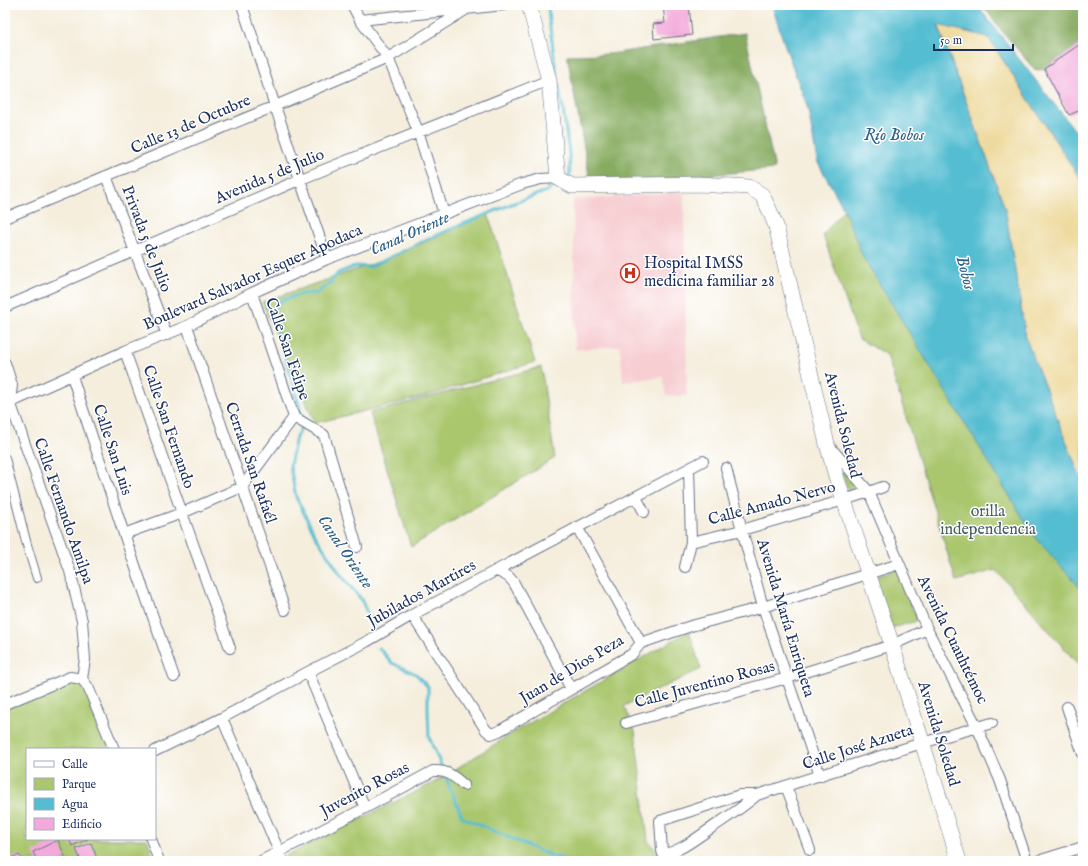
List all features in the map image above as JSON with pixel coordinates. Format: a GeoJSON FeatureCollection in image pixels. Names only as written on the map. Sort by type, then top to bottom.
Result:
{"type":"FeatureCollection","features":[{"type":"Feature","properties":{"kind":"main road"},"geometry":{"type":"LineString","coordinates":[[529,5],[549,80],[558,178]]}},
{"type":"Feature","properties":{"kind":"main road","name":"Avenida Soledad"},"geometry":{"type":"LineString","coordinates":[[558,178],[572,186],[698,184],[749,187],[762,195],[776,226],[827,444],[836,476],[892,646],[959,861]]}},
{"type":"Feature","properties":{"kind":"street"},"geometry":{"type":"LineString","coordinates":[[242,5],[327,259]]}},
{"type":"Feature","properties":{"kind":"street"},"geometry":{"type":"LineString","coordinates":[[352,5],[360,20],[388,58],[418,131],[444,214]]}},
{"type":"Feature","properties":{"kind":"street"},"geometry":{"type":"LineString","coordinates":[[360,20],[466,7],[504,5]]}},
{"type":"Feature","properties":{"kind":"street","name":"Calle 13 de Octubre"},"geometry":{"type":"LineString","coordinates":[[5,218],[388,58],[466,7]]}},
{"type":"Feature","properties":{"kind":"street","name":"Avenida 5 de Julio"},"geometry":{"type":"LineString","coordinates":[[5,307],[301,179],[418,131],[549,80]]}},
{"type":"Feature","properties":{"kind":"street","name":"Privada 5 de Julio"},"geometry":{"type":"LineString","coordinates":[[106,176],[167,335]]}},
{"type":"Feature","properties":{"kind":"street","name":"Boulevard Salvador Esquer Apodaca"},"geometry":{"type":"LineString","coordinates":[[7,401],[72,376],[125,351],[167,335],[252,293],[327,259],[522,184],[541,179],[558,178]]}},
{"type":"Feature","properties":{"kind":"street","name":"Calle San Felipe"},"geometry":{"type":"LineString","coordinates":[[124,534],[182,513],[242,487],[294,417],[252,293]]}},
{"type":"Feature","properties":{"kind":"street","name":"Cerrada San Rafaél"},"geometry":{"type":"LineString","coordinates":[[187,326],[285,610]]}},
{"type":"Feature","properties":{"kind":"street","name":"Calle San Fernando"},"geometry":{"type":"LineString","coordinates":[[125,351],[230,648]]}},
{"type":"Feature","properties":{"kind":"street"},"geometry":{"type":"LineString","coordinates":[[5,363],[12,385],[7,401]]}},
{"type":"Feature","properties":{"kind":"street","name":"Calle San Luis"},"geometry":{"type":"LineString","coordinates":[[72,376],[124,534],[174,677]]}},
{"type":"Feature","properties":{"kind":"street","name":"Calle Fernando Amilpa"},"geometry":{"type":"LineString","coordinates":[[7,401],[70,571],[82,621],[85,659],[82,679]]}},
{"type":"Feature","properties":{"kind":"street"},"geometry":{"type":"LineString","coordinates":[[294,417],[324,435],[357,547]]}},
{"type":"Feature","properties":{"kind":"street","name":"Avenida Cuauhtémoc"},"geometry":{"type":"LineString","coordinates":[[827,444],[869,492],[927,629],[977,727],[1000,780],[1027,861]]}},
{"type":"Feature","properties":{"kind":"street"},"geometry":{"type":"LineString","coordinates":[[5,458],[37,578]]}},
{"type":"Feature","properties":{"kind":"street","name":"Jubilados Martires"},"geometry":{"type":"LineString","coordinates":[[156,751],[222,718],[366,642],[412,615],[703,461]]}},
{"type":"Feature","properties":{"kind":"street"},"geometry":{"type":"LineString","coordinates":[[685,567],[691,542],[689,468]]}},
{"type":"Feature","properties":{"kind":"street","name":"Avenida María Enriqueta"},"geometry":{"type":"LineString","coordinates":[[726,468],[764,607],[820,776]]}},
{"type":"Feature","properties":{"kind":"street","name":"Calle Amado Nervo"},"geometry":{"type":"LineString","coordinates":[[691,542],[742,530],[844,500],[883,486]]}},
{"type":"Feature","properties":{"kind":"street"},"geometry":{"type":"LineString","coordinates":[[636,497],[644,512]]}},
{"type":"Feature","properties":{"kind":"street"},"geometry":{"type":"LineString","coordinates":[[577,527],[641,643]]}},
{"type":"Feature","properties":{"kind":"street","name":"Juan de Dios Peza"},"geometry":{"type":"LineString","coordinates":[[412,615],[486,730],[491,734],[499,731],[632,654],[641,643],[691,626],[764,607],[899,564]]}},
{"type":"Feature","properties":{"kind":"street"},"geometry":{"type":"LineString","coordinates":[[496,570],[514,583],[571,689]]}},
{"type":"Feature","properties":{"kind":"street","name":"Calle Juventino Rosas"},"geometry":{"type":"LineString","coordinates":[[626,723],[787,678],[892,646],[927,629]]}},
{"type":"Feature","properties":{"kind":"street"},"geometry":{"type":"LineString","coordinates":[[308,672],[365,808]]}},
{"type":"Feature","properties":{"kind":"street"},"geometry":{"type":"LineString","coordinates":[[5,704],[70,677],[82,679],[88,687],[114,748]]}},
{"type":"Feature","properties":{"kind":"street"},"geometry":{"type":"LineString","coordinates":[[1066,707],[1083,754]]}},
{"type":"Feature","properties":{"kind":"street"},"geometry":{"type":"LineString","coordinates":[[222,718],[281,856]]}},
{"type":"Feature","properties":{"kind":"street","name":"Calle José Azueta"},"geometry":{"type":"LineString","coordinates":[[756,796],[740,795],[660,821],[663,854],[686,845],[743,807],[756,796],[992,723]]}},
{"type":"Feature","properties":{"kind":"street","name":"Juvenito Rosas"},"geometry":{"type":"LineString","coordinates":[[261,861],[281,856],[433,771],[442,771],[453,776],[464,785]]}},
{"type":"Feature","properties":{"kind":"street"},"geometry":{"type":"LineString","coordinates":[[786,786],[810,850]]}},
{"type":"Feature","properties":{"kind":"street"},"geometry":{"type":"LineString","coordinates":[[151,840],[160,861]]}},
{"type":"Feature","properties":{"kind":"street"},"geometry":{"type":"LineString","coordinates":[[1038,861],[1083,847]]}},
{"type":"Feature","properties":{"kind":"shaded area","name":"Hospital IMSS medicina familiar 28"},"geometry":{"type":"Polygon","coordinates":[[[684,192],[687,396],[666,395],[663,377],[623,382],[620,346],[575,350],[573,200],[684,192]]]}},
{"type":"Feature","properties":{"kind":"green space"},"geometry":{"type":"Polygon","coordinates":[[[983,5],[1083,5],[1083,42],[1044,69],[1034,69],[996,24],[983,5]]]}},
{"type":"Feature","properties":{"kind":"green space"},"geometry":{"type":"Polygon","coordinates":[[[745,33],[775,169],[591,186],[567,55],[610,54],[745,33]]]}},
{"type":"Feature","properties":{"kind":"green space","name":"orilla independencia"},"geometry":{"type":"Polygon","coordinates":[[[843,210],[1083,578],[1083,670],[996,570],[956,581],[887,355],[859,339],[823,235],[843,210]]]}},
{"type":"Feature","properties":{"kind":"green space"},"geometry":{"type":"Polygon","coordinates":[[[488,214],[535,362],[423,397],[315,423],[262,302],[381,261],[488,214]]]}},
{"type":"Feature","properties":{"kind":"green space"},"geometry":{"type":"Polygon","coordinates":[[[541,367],[555,458],[411,547],[370,413],[541,367]]]}},
{"type":"Feature","properties":{"kind":"green space"},"geometry":{"type":"Polygon","coordinates":[[[845,471],[859,488],[849,491],[842,472],[845,471]]]}},
{"type":"Feature","properties":{"kind":"green space"},"geometry":{"type":"Polygon","coordinates":[[[897,569],[917,621],[891,628],[873,578],[897,569]]]}},
{"type":"Feature","properties":{"kind":"green space"},"geometry":{"type":"Polygon","coordinates":[[[689,631],[701,669],[624,706],[635,731],[648,841],[665,861],[287,861],[285,856],[437,781],[514,732],[689,631]]]}},
{"type":"Feature","properties":{"kind":"green space"},"geometry":{"type":"Polygon","coordinates":[[[69,681],[85,687],[110,748],[26,748],[26,840],[147,840],[155,861],[5,861],[5,709],[69,681]]]}},
{"type":"Feature","properties":{"kind":"sand"},"geometry":{"type":"Polygon","coordinates":[[[938,24],[988,37],[1083,183],[1083,484],[1026,339],[1005,208],[938,24]]]}},
{"type":"Feature","properties":{"kind":"water","name":"Río Bobos"},"geometry":{"type":"Polygon","coordinates":[[[772,5],[977,5],[1083,141],[1083,183],[988,37],[938,25],[1005,208],[1026,339],[1083,484],[1083,591],[1034,536],[863,257],[843,207],[817,161],[808,109],[772,5]]]}},
{"type":"Feature","properties":{"kind":"building"},"geometry":{"type":"Polygon","coordinates":[[[663,5],[689,5],[692,35],[654,39],[653,24],[665,23],[663,5]]]}},
{"type":"Feature","properties":{"kind":"building"},"geometry":{"type":"Polygon","coordinates":[[[1083,42],[1083,109],[1069,115],[1044,69],[1083,42]]]}},
{"type":"Feature","properties":{"kind":"building"},"geometry":{"type":"Polygon","coordinates":[[[58,840],[66,859],[61,861],[37,861],[33,852],[58,840]]]}},
{"type":"Feature","properties":{"kind":"building"},"geometry":{"type":"Polygon","coordinates":[[[69,840],[86,840],[72,846],[69,840]]]}},
{"type":"Feature","properties":{"kind":"building"},"geometry":{"type":"Polygon","coordinates":[[[91,843],[98,861],[81,861],[76,849],[91,843]]]}},
{"type":"Feature","properties":{"kind":"building"},"geometry":{"type":"Polygon","coordinates":[[[19,855],[24,861],[5,861],[5,860],[19,855]]]}},
{"type":"Feature","properties":{"kind":"waterway","name":"Canal Oriente"},"geometry":{"type":"LineString","coordinates":[[548,5],[549,21],[569,153],[570,175],[566,178]]}},
{"type":"Feature","properties":{"kind":"waterway","name":"Canal Oriente"},"geometry":{"type":"LineString","coordinates":[[303,419],[270,311],[282,300],[302,294],[317,293],[332,281],[338,273],[356,266],[370,267],[434,236],[547,191],[558,183]]}},
{"type":"Feature","properties":{"kind":"waterway","name":"Canal Oriente"},"geometry":{"type":"LineString","coordinates":[[303,425],[296,437],[290,466],[296,497],[316,537],[341,575],[361,599],[373,626]]}},
{"type":"Feature","properties":{"kind":"waterway","name":"Canal Oriente"},"geometry":{"type":"LineString","coordinates":[[379,648],[392,663],[416,674],[428,687],[429,737],[443,770]]}},
{"type":"Feature","properties":{"kind":"waterway","name":"Canal Oriente"},"geometry":{"type":"LineString","coordinates":[[445,775],[462,817],[542,852],[568,861]]}},
{"type":"Feature","properties":{"kind":"place","name":"Hospital IMSS medicina familiar 28"},"geometry":{"type":"Point","coordinates":[630,273]}},
{"type":"Feature","properties":{"kind":"water label","name":"Bobos"},"geometry":{"type":"Point","coordinates":[965,273]}}]}
